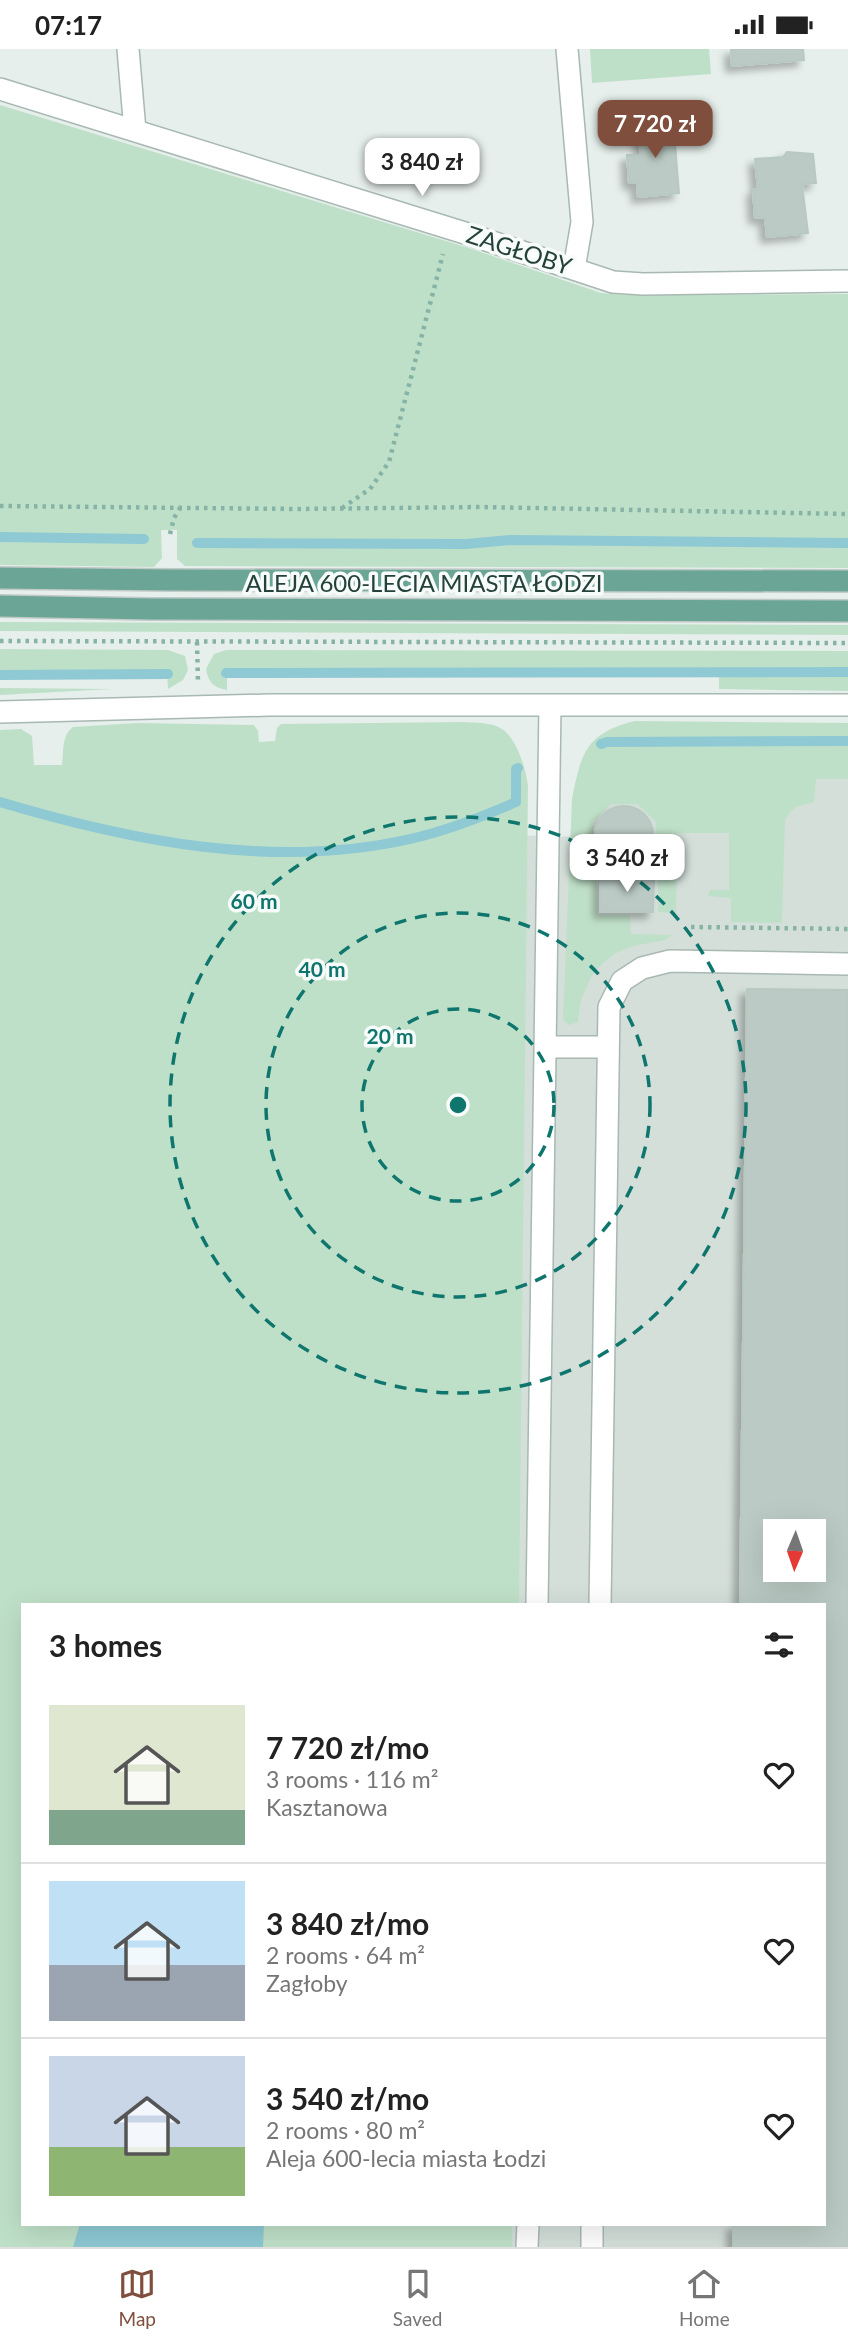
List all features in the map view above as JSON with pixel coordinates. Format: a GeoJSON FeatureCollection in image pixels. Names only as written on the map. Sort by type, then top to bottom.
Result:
{"type":"FeatureCollection","features":[{"type":"Feature","properties":{"kind":"main road","name":"ALEJA 600-LECIA MIASTA ŁODZI"},"geometry":{"type":"LineString","coordinates":[[0,578],[848,581]]}},
{"type":"Feature","properties":{"kind":"main road","name":"ALEJA 600-LECIA MIASTA ŁODZI"},"geometry":{"type":"LineString","coordinates":[[0,606],[152,609],[848,611]]}},
{"type":"Feature","properties":{"kind":"street"},"geometry":{"type":"LineString","coordinates":[[128,49],[135,131]]}},
{"type":"Feature","properties":{"kind":"street"},"geometry":{"type":"LineString","coordinates":[[567,49],[582,222],[574,269]]}},
{"type":"Feature","properties":{"kind":"street","name":"ZAGŁOBY"},"geometry":{"type":"LineString","coordinates":[[0,89],[450,228],[613,282],[643,284],[848,281]]}},
{"type":"Feature","properties":{"kind":"street"},"geometry":{"type":"LineString","coordinates":[[537,1603],[550,705]]}},
{"type":"Feature","properties":{"kind":"street"},"geometry":{"type":"LineString","coordinates":[[0,712],[198,706],[848,705]]}},
{"type":"Feature","properties":{"kind":"street"},"geometry":{"type":"LineString","coordinates":[[600,1603],[609,1007],[622,981],[642,968],[670,961],[848,964]]}},
{"type":"Feature","properties":{"kind":"street"},"geometry":{"type":"LineString","coordinates":[[545,1047],[607,1047]]}},
{"type":"Feature","properties":{"kind":"street"},"geometry":{"type":"LineString","coordinates":[[527,2247],[528,2226]]}},
{"type":"Feature","properties":{"kind":"street"},"geometry":{"type":"LineString","coordinates":[[592,2226],[592,2247]]}},
{"type":"Feature","properties":{"kind":"path"},"geometry":{"type":"LineString","coordinates":[[341,509],[370,489],[389,462],[450,228]]}},
{"type":"Feature","properties":{"kind":"path"},"geometry":{"type":"LineString","coordinates":[[0,506],[341,509],[480,507],[848,514]]}},
{"type":"Feature","properties":{"kind":"path"},"geometry":{"type":"LineString","coordinates":[[170,534],[180,508]]}},
{"type":"Feature","properties":{"kind":"path"},"geometry":{"type":"LineString","coordinates":[[0,641],[848,643]]}},
{"type":"Feature","properties":{"kind":"path"},"geometry":{"type":"LineString","coordinates":[[197,642],[198,706]]}},
{"type":"Feature","properties":{"kind":"path"},"geometry":{"type":"LineString","coordinates":[[691,927],[848,929]]}},
{"type":"Feature","properties":{"kind":"shaded area"},"geometry":{"type":"Polygon","coordinates":[[[848,731],[848,2247],[491,2247],[491,2226],[826,2226],[826,1603],[499,1603],[508,835],[583,837],[583,812],[848,731]]]}},
{"type":"Feature","properties":{"kind":"green space"},"geometry":{"type":"Polygon","coordinates":[[[590,49],[709,49],[711,74],[592,83],[590,49]]]}},
{"type":"Feature","properties":{"kind":"green space"},"geometry":{"type":"Polygon","coordinates":[[[0,105],[469,248],[601,293],[848,294],[848,568],[185,566],[177,559],[177,530],[161,530],[162,558],[154,567],[0,565],[0,105]]]}},
{"type":"Feature","properties":{"kind":"green space"},"geometry":{"type":"Polygon","coordinates":[[[0,622],[848,625],[848,635],[0,631],[0,622]]]}},
{"type":"Feature","properties":{"kind":"green space"},"geometry":{"type":"Polygon","coordinates":[[[0,649],[168,650],[185,656],[188,670],[183,680],[168,689],[167,671],[0,672],[0,649]]]}},
{"type":"Feature","properties":{"kind":"green space"},"geometry":{"type":"Polygon","coordinates":[[[226,650],[848,651],[848,691],[719,689],[719,669],[227,671],[227,690],[212,684],[206,669],[214,654],[226,650]]]}},
{"type":"Feature","properties":{"kind":"green space"},"geometry":{"type":"Polygon","coordinates":[[[0,688],[112,689],[0,695],[0,688]]]}},
{"type":"Feature","properties":{"kind":"green space"},"geometry":{"type":"Polygon","coordinates":[[[635,721],[848,723],[848,779],[816,779],[814,802],[795,808],[785,820],[782,923],[731,922],[731,898],[708,896],[710,890],[729,890],[729,833],[677,833],[676,913],[658,912],[658,870],[649,854],[655,848],[656,822],[637,804],[611,804],[593,822],[593,848],[606,862],[596,870],[597,915],[630,915],[631,934],[672,935],[665,940],[633,946],[614,954],[602,964],[591,977],[581,1000],[578,1022],[569,1025],[563,1020],[572,799],[575,783],[588,747],[606,732],[635,721]]]}},
{"type":"Feature","properties":{"kind":"green space"},"geometry":{"type":"Polygon","coordinates":[[[137,723],[254,725],[258,731],[259,742],[275,741],[277,728],[281,724],[483,723],[502,729],[507,734],[520,755],[525,771],[528,786],[519,1603],[21,1603],[21,2226],[512,2226],[512,2247],[0,2247],[0,730],[21,729],[32,736],[34,765],[62,765],[65,740],[73,727],[137,723]]]}},
{"type":"Feature","properties":{"kind":"water"},"geometry":{"type":"Polygon","coordinates":[[[79,2226],[264,2226],[263,2247],[73,2247],[79,2226]]]}},
{"type":"Feature","properties":{"kind":"building"},"geometry":{"type":"Polygon","coordinates":[[[731,49],[803,49],[804,60],[732,66],[731,49]]]}},
{"type":"Feature","properties":{"kind":"building"},"geometry":{"type":"Polygon","coordinates":[[[673,120],[679,193],[638,197],[637,183],[629,183],[627,155],[641,155],[639,122],[673,120]]]}},
{"type":"Feature","properties":{"kind":"building"},"geometry":{"type":"Polygon","coordinates":[[[787,152],[813,154],[816,183],[802,184],[808,233],[767,237],[765,217],[755,218],[753,190],[758,189],[755,159],[783,157],[787,152]]]}},
{"type":"Feature","properties":{"kind":"building"},"geometry":{"type":"Polygon","coordinates":[[[618,806],[630,806],[645,814],[653,829],[653,841],[645,856],[630,864],[618,864],[603,856],[595,841],[595,829],[603,814],[618,806]]]}},
{"type":"Feature","properties":{"kind":"building"},"geometry":{"type":"Polygon","coordinates":[[[600,876],[654,877],[653,912],[600,912],[600,876]]]}},
{"type":"Feature","properties":{"kind":"building"},"geometry":{"type":"Polygon","coordinates":[[[747,989],[848,990],[848,2247],[733,2247],[733,2226],[826,2226],[826,1603],[740,1603],[747,989]]]}},
{"type":"Feature","properties":{"kind":"waterway"},"geometry":{"type":"LineString","coordinates":[[0,537],[144,539]]}},
{"type":"Feature","properties":{"kind":"waterway"},"geometry":{"type":"LineString","coordinates":[[197,543],[466,544],[511,540],[848,543]]}},
{"type":"Feature","properties":{"kind":"waterway"},"geometry":{"type":"LineString","coordinates":[[226,673],[848,672]]}},
{"type":"Feature","properties":{"kind":"waterway"},"geometry":{"type":"LineString","coordinates":[[0,675],[168,674]]}},
{"type":"Feature","properties":{"kind":"waterway"},"geometry":{"type":"LineString","coordinates":[[601,744],[848,741]]}},
{"type":"Feature","properties":{"kind":"waterway"},"geometry":{"type":"LineString","coordinates":[[0,802],[100,829],[151,839],[203,847],[307,852],[359,848],[410,839],[490,813],[516,802],[518,768]]}}]}
